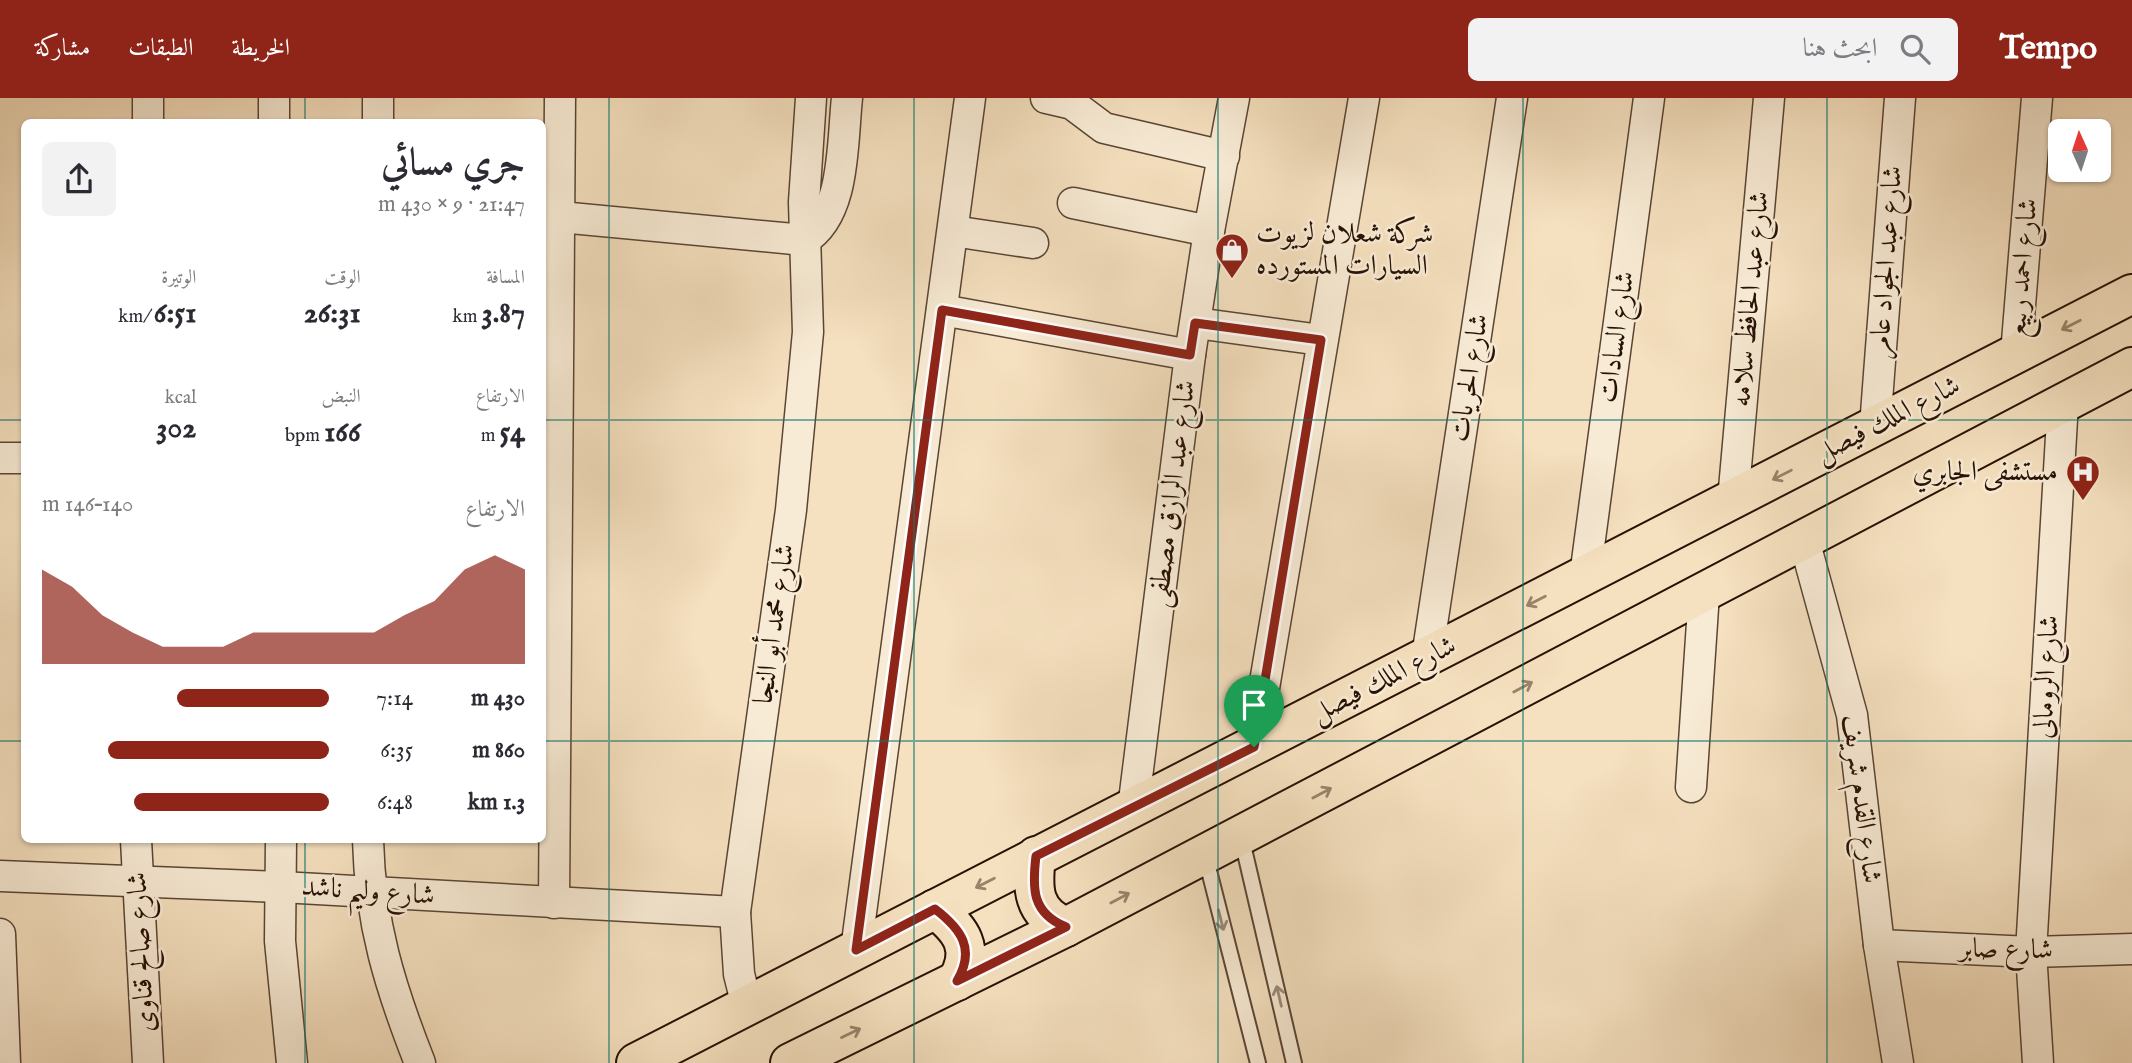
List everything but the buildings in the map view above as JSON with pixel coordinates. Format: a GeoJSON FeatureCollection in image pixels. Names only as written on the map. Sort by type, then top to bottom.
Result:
{"type":"FeatureCollection","features":[{"type":"Feature","properties":{"kind":"main road","name":"شارع الملك فيصل"},"geometry":{"type":"LineString","coordinates":[[636,1063],[2132,294]]}},
{"type":"Feature","properties":{"kind":"main road"},"geometry":{"type":"LineString","coordinates":[[790,1063],[1066,927],[2132,367]]}},
{"type":"Feature","properties":{"kind":"main road"},"geometry":{"type":"LineString","coordinates":[[1036,856],[1033,888],[1036,901],[1043,913],[1066,927]]}},
{"type":"Feature","properties":{"kind":"main road"},"geometry":{"type":"LineString","coordinates":[[935,909],[959,930],[965,942],[967,956],[957,981]]}},
{"type":"Feature","properties":{"kind":"street"},"geometry":{"type":"LineString","coordinates":[[148,98],[148,119]]}},
{"type":"Feature","properties":{"kind":"street"},"geometry":{"type":"LineString","coordinates":[[274,98],[274,119]]}},
{"type":"Feature","properties":{"kind":"street"},"geometry":{"type":"LineString","coordinates":[[378,98],[378,119]]}},
{"type":"Feature","properties":{"kind":"street"},"geometry":{"type":"LineString","coordinates":[[555,903],[550,463],[560,217],[551,174],[560,98]]}},
{"type":"Feature","properties":{"kind":"street","name":"شارع محمد أبو النجا"},"geometry":{"type":"LineString","coordinates":[[747,1006],[739,974],[735,912],[791,510],[808,332],[804,240],[811,98]]}},
{"type":"Feature","properties":{"kind":"street"},"geometry":{"type":"LineString","coordinates":[[560,217],[804,240],[822,226],[834,201],[847,98]]}},
{"type":"Feature","properties":{"kind":"street"},"geometry":{"type":"LineString","coordinates":[[856,950],[971,98]]}},
{"type":"Feature","properties":{"kind":"street"},"geometry":{"type":"LineString","coordinates":[[1046,98],[1072,104],[1104,128],[1224,156]]}},
{"type":"Feature","properties":{"kind":"street","name":"شارع عبد الرازق مصطفى"},"geometry":{"type":"LineString","coordinates":[[1133,809],[1190,355],[1209,231],[1234,98]]}},
{"type":"Feature","properties":{"kind":"street"},"geometry":{"type":"LineString","coordinates":[[1254,747],[1364,98]]}},
{"type":"Feature","properties":{"kind":"street","name":"شارع الحريات"},"geometry":{"type":"LineString","coordinates":[[1427,657],[1512,98]]}},
{"type":"Feature","properties":{"kind":"street","name":"شارع السادات"},"geometry":{"type":"LineString","coordinates":[[1585,576],[1649,98]]}},
{"type":"Feature","properties":{"kind":"street","name":"شارع عبد الحافظ سلامه"},"geometry":{"type":"LineString","coordinates":[[1733,500],[1769,98]]}},
{"type":"Feature","properties":{"kind":"street","name":"شارع عبد الجواد عامر"},"geometry":{"type":"LineString","coordinates":[[1875,427],[1900,98]]}},
{"type":"Feature","properties":{"kind":"street","name":"شارع احمد ربيع"},"geometry":{"type":"LineString","coordinates":[[2016,354],[2036,98]]}},
{"type":"Feature","properties":{"kind":"street"},"geometry":{"type":"LineString","coordinates":[[1073,203],[1209,231]]}},
{"type":"Feature","properties":{"kind":"street"},"geometry":{"type":"LineString","coordinates":[[953,231],[1033,243]]}},
{"type":"Feature","properties":{"kind":"street"},"geometry":{"type":"LineString","coordinates":[[942,310],[1190,355]]}},
{"type":"Feature","properties":{"kind":"street"},"geometry":{"type":"LineString","coordinates":[[1195,323],[1321,340]]}},
{"type":"Feature","properties":{"kind":"street","name":"شارع الرومالى"},"geometry":{"type":"LineString","coordinates":[[2038,1063],[2031,952],[2063,402]]}},
{"type":"Feature","properties":{"kind":"street"},"geometry":{"type":"LineString","coordinates":[[0,458],[21,458]]}},
{"type":"Feature","properties":{"kind":"street","name":"شارع القدم شريف"},"geometry":{"type":"LineString","coordinates":[[1804,540],[1852,715],[1879,945],[1898,1063]]}},
{"type":"Feature","properties":{"kind":"street"},"geometry":{"type":"LineString","coordinates":[[1691,787],[1704,593]]}},
{"type":"Feature","properties":{"kind":"street","name":"شارع صالح قناوى"},"geometry":{"type":"LineString","coordinates":[[136,843],[148,1063]]}},
{"type":"Feature","properties":{"kind":"street"},"geometry":{"type":"LineString","coordinates":[[281,843],[282,978],[292,1063]]}},
{"type":"Feature","properties":{"kind":"street"},"geometry":{"type":"LineString","coordinates":[[368,843],[371,893],[381,951],[392,993],[420,1063]]}},
{"type":"Feature","properties":{"kind":"street","name":"شارع وليم ناشد"},"geometry":{"type":"LineString","coordinates":[[0,876],[281,887],[735,912]]}},
{"type":"Feature","properties":{"kind":"street"},"geometry":{"type":"LineString","coordinates":[[0,934],[5,1063]]}},
{"type":"Feature","properties":{"kind":"street","name":"شارع صابر"},"geometry":{"type":"LineString","coordinates":[[1879,945],[2031,952],[2132,949]]}},
{"type":"Feature","properties":{"kind":"lane"},"geometry":{"type":"LineString","coordinates":[[1241,835],[1294,1063]]}},
{"type":"Feature","properties":{"kind":"lane"},"geometry":{"type":"LineString","coordinates":[[1205,854],[1258,1063]]}},
{"type":"Feature","properties":{"kind":"place","name":"شركة شعلان لزيوت السيارات المستورده"},"geometry":{"type":"Point","coordinates":[1232,280]}},
{"type":"Feature","properties":{"kind":"place","name":"مستشفى الجابري"},"geometry":{"type":"Point","coordinates":[2083,502]}},
{"type":"Feature","properties":{"kind":"route"},"geometry":{"type":"LineString","coordinates":[[942,310],[1190,355],[1195,323],[1321,340],[1254,747],[1036,856],[1033,888],[1036,901],[1043,913],[1053,922],[1066,927],[957,981],[967,956],[965,942],[950,920],[935,909],[856,950],[942,310]]}}]}
